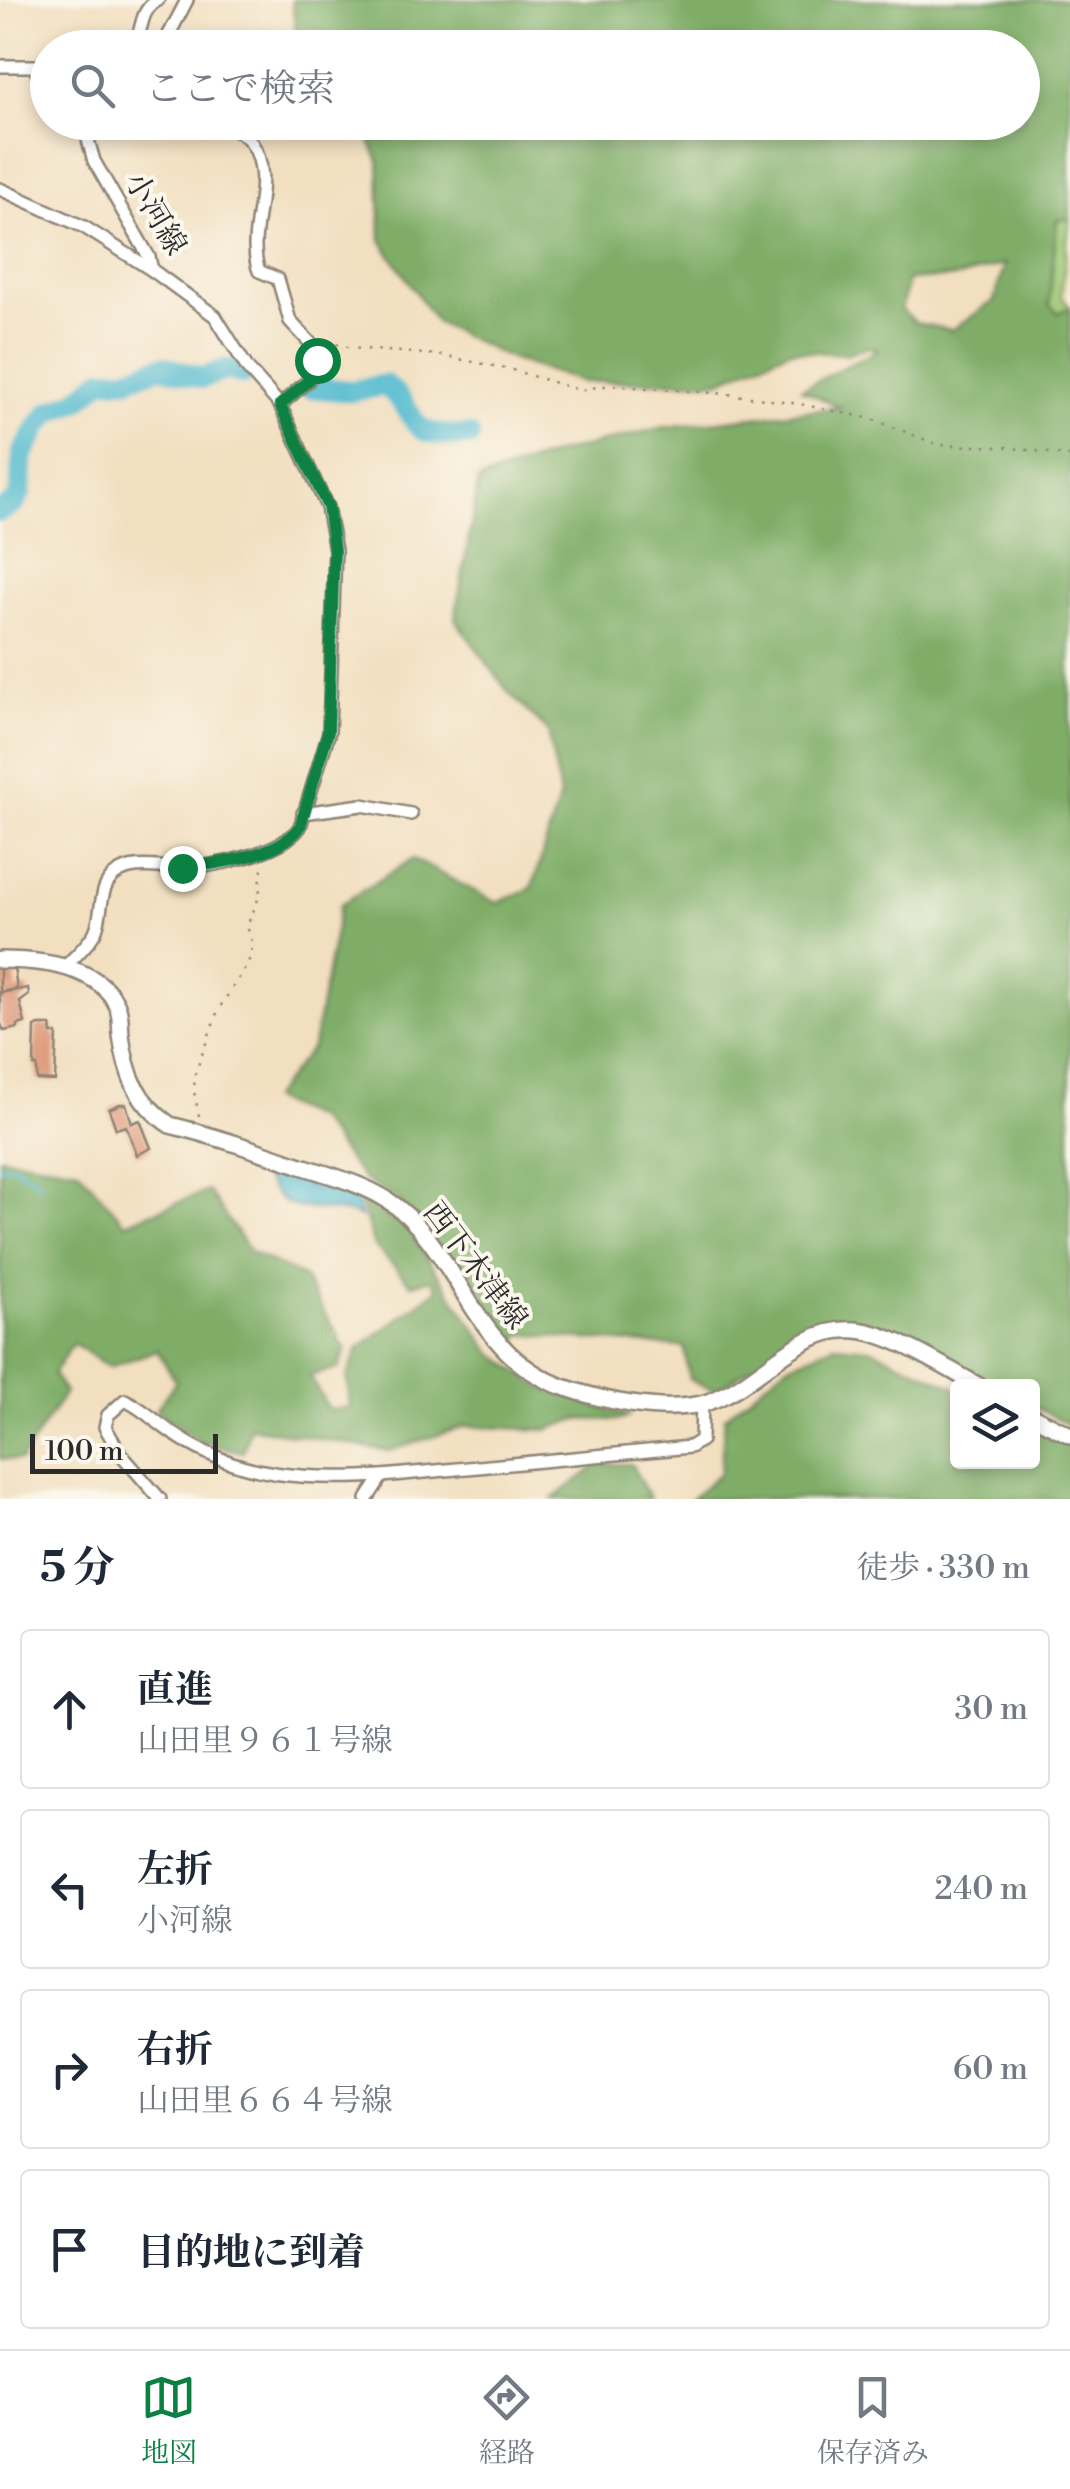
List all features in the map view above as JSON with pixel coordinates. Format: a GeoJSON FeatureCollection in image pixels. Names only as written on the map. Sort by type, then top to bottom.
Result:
{"type":"FeatureCollection","features":[{"type":"Feature","properties":{"kind":"street"},"geometry":{"type":"LineString","coordinates":[[140,30],[144,12],[158,0]]}},
{"type":"Feature","properties":{"kind":"street"},"geometry":{"type":"LineString","coordinates":[[171,30],[187,0]]}},
{"type":"Feature","properties":{"kind":"street"},"geometry":{"type":"LineString","coordinates":[[0,66],[30,66]]}},
{"type":"Feature","properties":{"kind":"street","name":"小河線"},"geometry":{"type":"LineString","coordinates":[[88,140],[94,161],[149,257],[152,270],[215,316],[248,369],[280,405],[328,507],[334,550],[328,732],[300,827],[292,839],[264,850]]}},
{"type":"Feature","properties":{"kind":"street"},"geometry":{"type":"LineString","coordinates":[[250,140],[262,183],[253,236],[254,258],[259,271],[278,279],[290,321],[316,350],[317,360],[308,381],[280,405]]}},
{"type":"Feature","properties":{"kind":"street"},"geometry":{"type":"LineString","coordinates":[[0,189],[84,227],[152,270]]}},
{"type":"Feature","properties":{"kind":"street"},"geometry":{"type":"LineString","coordinates":[[303,813],[362,805],[411,814]]}},
{"type":"Feature","properties":{"kind":"street"},"geometry":{"type":"LineString","coordinates":[[64,967],[95,932],[102,896],[113,875],[132,866],[182,868],[222,863],[264,850]]}},
{"type":"Feature","properties":{"kind":"street","name":"西下木津線"},"geometry":{"type":"LineString","coordinates":[[0,960],[64,967],[104,987],[118,1006],[132,1086],[153,1114],[170,1126],[347,1182],[386,1200],[411,1222],[443,1261],[508,1356],[565,1388],[672,1407],[702,1404],[822,1335],[853,1329],[886,1337],[966,1379]]}},
{"type":"Feature","properties":{"kind":"street"},"geometry":{"type":"LineString","coordinates":[[160,1499],[120,1453],[105,1427],[108,1415],[125,1400],[176,1436],[247,1469],[322,1479],[690,1447],[700,1440],[702,1404]]}},
{"type":"Feature","properties":{"kind":"street"},"geometry":{"type":"LineString","coordinates":[[1040,1420],[1070,1436]]}},
{"type":"Feature","properties":{"kind":"street"},"geometry":{"type":"LineString","coordinates":[[367,1499],[382,1476]]}},
{"type":"Feature","properties":{"kind":"path"},"geometry":{"type":"LineString","coordinates":[[316,350],[340,344],[438,355],[509,369],[579,390],[610,385],[728,394],[872,419],[939,445],[1006,447],[1070,456]]}},
{"type":"Feature","properties":{"kind":"path"},"geometry":{"type":"LineString","coordinates":[[203,1134],[194,1092],[196,1074],[218,1010],[248,964],[253,945],[248,926],[259,898],[264,850]]}},
{"type":"Feature","properties":{"kind":"green space"},"geometry":{"type":"Polygon","coordinates":[[[292,0],[1070,0],[1070,219],[1057,220],[1049,305],[1058,313],[1070,307],[1070,1426],[1040,1410],[1040,1379],[982,1379],[872,1322],[813,1327],[715,1391],[689,1379],[684,1347],[519,1334],[518,1355],[398,1200],[363,1179],[317,1119],[271,1099],[313,1046],[340,905],[413,859],[497,903],[532,888],[560,796],[548,731],[509,693],[455,619],[479,480],[548,456],[659,428],[840,407],[801,389],[878,350],[869,347],[846,354],[790,350],[718,381],[583,382],[511,359],[436,322],[381,240],[379,161],[370,140],[1040,140],[1040,30],[296,30],[292,0]],[[1005,264],[958,277],[908,280],[901,310],[916,323],[952,330],[994,301],[1005,264]]]}},
{"type":"Feature","properties":{"kind":"green space"},"geometry":{"type":"Polygon","coordinates":[[[1057,219],[1070,219],[1061,296],[1070,307],[1058,313],[1049,305],[1057,219]]]}},
{"type":"Feature","properties":{"kind":"green space"},"geometry":{"type":"Polygon","coordinates":[[[0,1157],[78,1169],[125,1223],[208,1191],[250,1252],[303,1277],[346,1349],[339,1368],[310,1376],[329,1410],[350,1407],[347,1377],[359,1348],[438,1289],[432,1279],[411,1284],[373,1244],[360,1198],[407,1229],[491,1352],[542,1388],[629,1416],[621,1420],[577,1419],[547,1430],[466,1426],[389,1451],[250,1427],[243,1452],[200,1442],[156,1410],[176,1381],[157,1350],[109,1367],[73,1343],[53,1374],[65,1393],[21,1460],[0,1459],[0,1157]]]}},
{"type":"Feature","properties":{"kind":"green space"},"geometry":{"type":"Polygon","coordinates":[[[834,1345],[870,1348],[950,1385],[950,1469],[1040,1469],[1040,1427],[1070,1442],[1070,1499],[691,1499],[720,1473],[725,1417],[786,1366],[834,1345]]]}},
{"type":"Feature","properties":{"kind":"green space"},"geometry":{"type":"Polygon","coordinates":[[[599,1464],[631,1464],[650,1499],[553,1499],[599,1464]]]}},
{"type":"Feature","properties":{"kind":"water"},"geometry":{"type":"Polygon","coordinates":[[[261,1173],[290,1175],[312,1186],[355,1196],[361,1217],[288,1204],[276,1195],[261,1173]]]}},
{"type":"Feature","properties":{"kind":"building"},"geometry":{"type":"Polygon","coordinates":[[[14,967],[17,989],[0,992],[0,968],[14,967]]]}},
{"type":"Feature","properties":{"kind":"building"},"geometry":{"type":"Polygon","coordinates":[[[28,988],[29,995],[20,1002],[25,1023],[4,1031],[0,1022],[0,993],[28,988]]]}},
{"type":"Feature","properties":{"kind":"building"},"geometry":{"type":"Polygon","coordinates":[[[51,1025],[52,1034],[57,1034],[55,1081],[37,1080],[35,1027],[51,1025]]]}},
{"type":"Feature","properties":{"kind":"building"},"geometry":{"type":"Polygon","coordinates":[[[126,1104],[132,1123],[140,1120],[151,1148],[137,1155],[126,1126],[116,1129],[109,1109],[126,1104]]]}},
{"type":"Feature","properties":{"kind":"waterway"},"geometry":{"type":"LineString","coordinates":[[0,511],[15,503],[20,493],[23,454],[38,427],[50,412],[78,400],[102,379],[126,379],[162,366],[202,378],[227,369],[243,374]]}},
{"type":"Feature","properties":{"kind":"waterway"},"geometry":{"type":"LineString","coordinates":[[308,387],[352,391],[385,385],[422,429],[469,436]]}},
{"type":"Feature","properties":{"kind":"waterway"},"geometry":{"type":"LineString","coordinates":[[0,1166],[14,1165],[40,1183]]}},
{"type":"Feature","properties":{"kind":"route"},"geometry":{"type":"LineString","coordinates":[[182,868],[222,863],[292,839],[300,827],[328,732],[334,550],[328,507],[280,405],[308,381],[317,360]]}}]}
